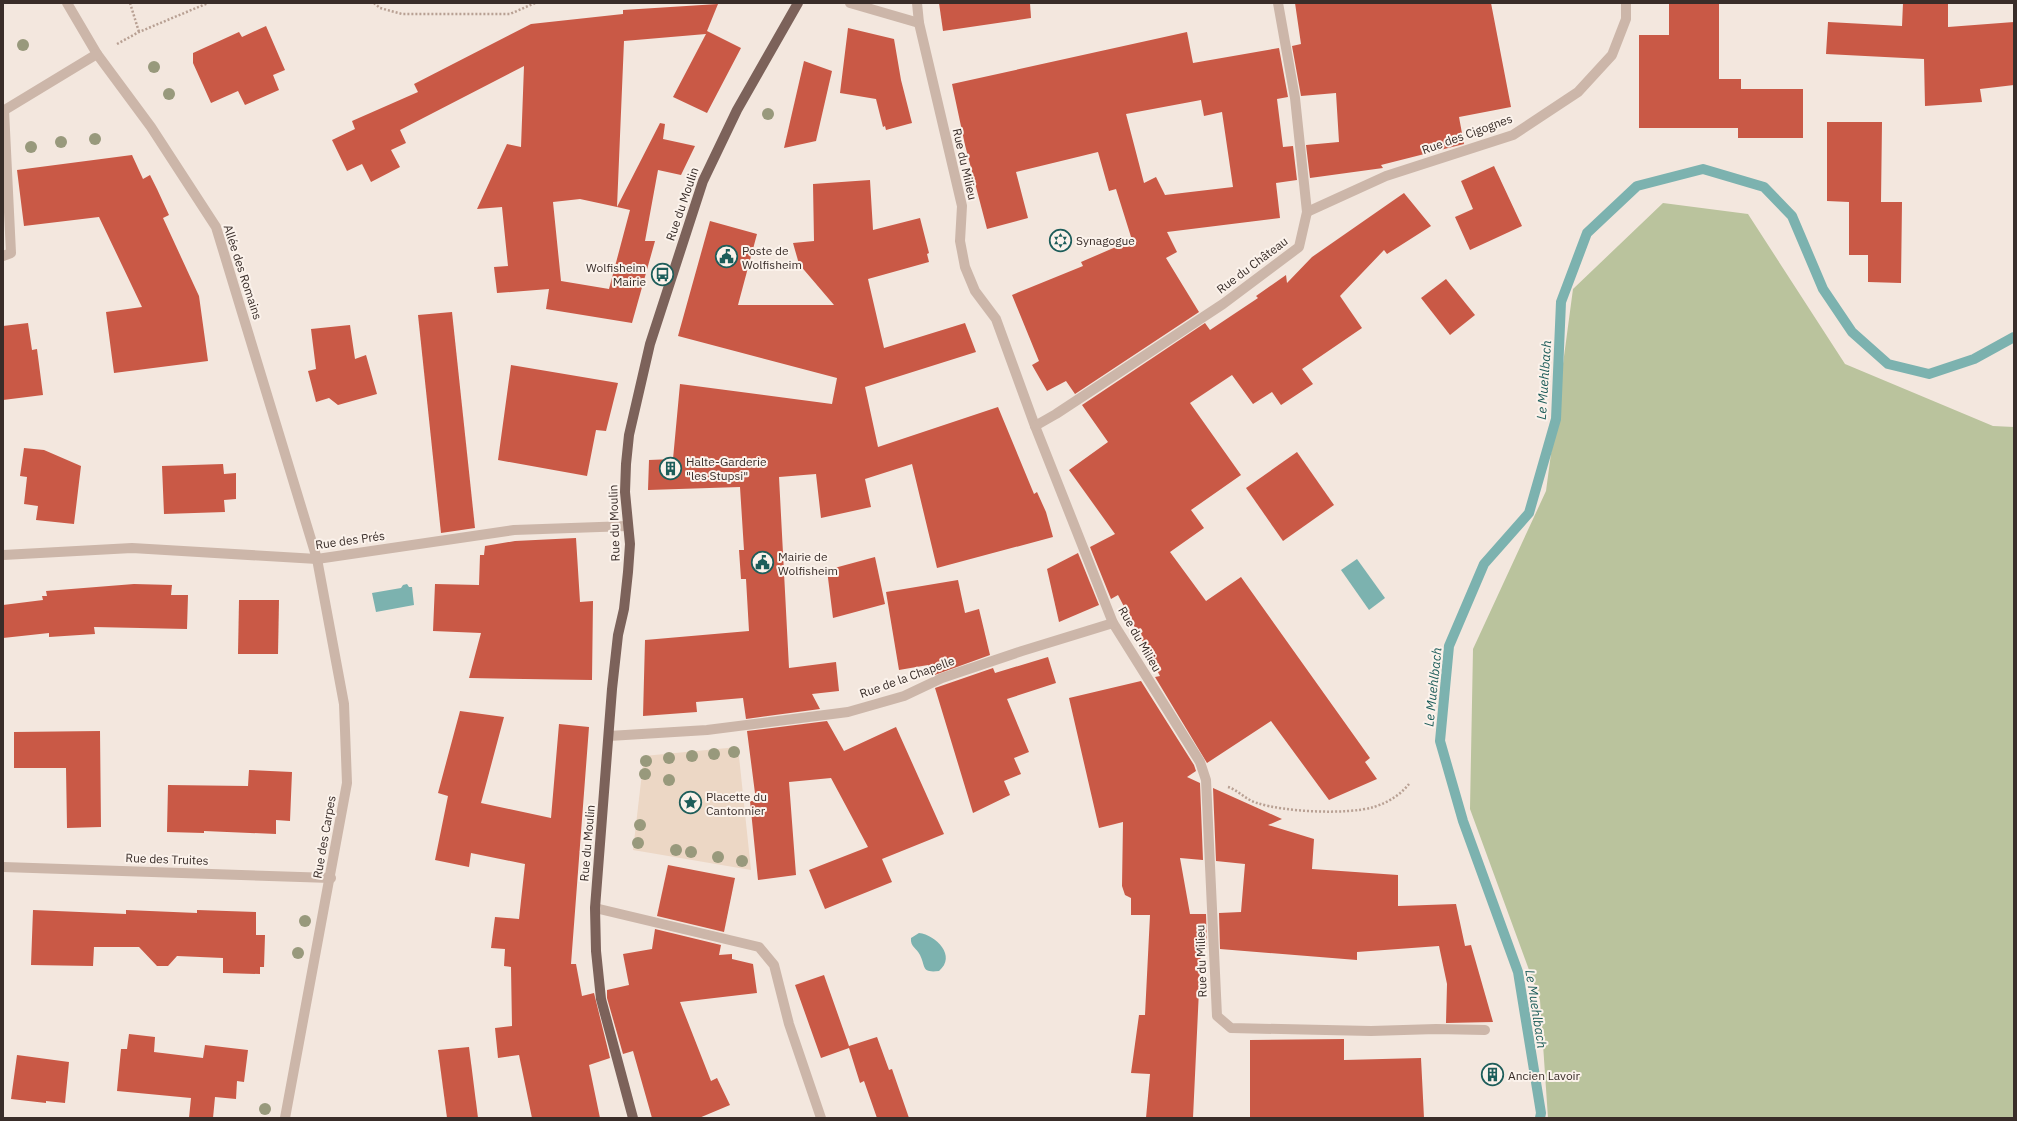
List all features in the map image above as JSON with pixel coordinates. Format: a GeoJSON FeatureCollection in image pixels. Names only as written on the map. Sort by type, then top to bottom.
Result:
{"type":"FeatureCollection","features":[{"type":"Feature","properties":{"kind":"main road","name":"Rue du Moulin"},"geometry":{"type":"LineString","coordinates":[[633,1118],[602,999],[596,951],[595,908],[618,635],[626,588],[630,544],[625,492],[626,464],[635,404],[650,344],[703,181],[718,146],[798,3]]}},
{"type":"Feature","properties":{"kind":"street","name":"Allée des Romains"},"geometry":{"type":"LineString","coordinates":[[67,3],[97,54],[152,127],[216,227],[317,559]]}},
{"type":"Feature","properties":{"kind":"street"},"geometry":{"type":"LineString","coordinates":[[850,3],[919,23]]}},
{"type":"Feature","properties":{"kind":"street","name":"Rue du Milieu"},"geometry":{"type":"LineString","coordinates":[[917,3],[919,23],[962,206],[960,241],[965,267],[975,291],[996,319],[1035,426],[1113,623],[1200,762],[1206,780],[1216,1016],[1231,1028],[1371,1031],[1436,1029],[1485,1030]]}},
{"type":"Feature","properties":{"kind":"street","name":"Rue du Château"},"geometry":{"type":"LineString","coordinates":[[1035,426],[1056,414],[1223,304],[1299,247],[1307,212],[1295,98],[1278,3]]}},
{"type":"Feature","properties":{"kind":"street","name":"Rue des Cigognes"},"geometry":{"type":"LineString","coordinates":[[1307,212],[1386,176],[1513,134],[1578,92],[1612,55],[1626,19],[1626,3]]}},
{"type":"Feature","properties":{"kind":"street"},"geometry":{"type":"LineString","coordinates":[[3,256],[11,253],[4,111],[97,54]]}},
{"type":"Feature","properties":{"kind":"street","name":"Rue des Prés"},"geometry":{"type":"LineString","coordinates":[[3,555],[132,548],[317,559],[514,530],[628,526]]}},
{"type":"Feature","properties":{"kind":"street","name":"Rue des Carpes"},"geometry":{"type":"LineString","coordinates":[[285,1118],[331,878],[347,783],[344,704],[317,559]]}},
{"type":"Feature","properties":{"kind":"street","name":"Rue de la Chapelle"},"geometry":{"type":"LineString","coordinates":[[609,736],[707,730],[848,712],[904,696],[942,678],[1022,651],[1113,623]]}},
{"type":"Feature","properties":{"kind":"street","name":"Rue des Truites"},"geometry":{"type":"LineString","coordinates":[[3,867],[331,878]]}},
{"type":"Feature","properties":{"kind":"street"},"geometry":{"type":"LineString","coordinates":[[595,908],[759,947],[774,965],[789,1024],[821,1118]]}},
{"type":"Feature","properties":{"kind":"path"},"geometry":{"type":"LineString","coordinates":[[130,3],[139,32]]}},
{"type":"Feature","properties":{"kind":"path"},"geometry":{"type":"LineString","coordinates":[[97,54],[139,32],[208,3]]}},
{"type":"Feature","properties":{"kind":"path"},"geometry":{"type":"LineString","coordinates":[[374,3],[380,8],[402,14],[510,14],[535,3]]}},
{"type":"Feature","properties":{"kind":"path"},"geometry":{"type":"LineString","coordinates":[[1206,780],[1231,787],[1255,803],[1292,811],[1340,811],[1374,807],[1398,796],[1409,784]]}},
{"type":"Feature","properties":{"kind":"green space"},"geometry":{"type":"Polygon","coordinates":[[[1663,203],[1748,214],[1845,364],[1993,426],[2014,427],[2014,1118],[1548,1118],[1540,1000],[1470,809],[1473,649],[1546,491],[1573,289],[1663,203]]]}},
{"type":"Feature","properties":{"kind":"shaded area","name":"Placette du Cantonnier"},"geometry":{"type":"Polygon","coordinates":[[[738,747],[751,870],[633,850],[644,756],[738,747]]]}},
{"type":"Feature","properties":{"kind":"water"},"geometry":{"type":"Polygon","coordinates":[[[1357,559],[1385,598],[1369,610],[1341,570],[1357,559]]]}},
{"type":"Feature","properties":{"kind":"water"},"geometry":{"type":"Polygon","coordinates":[[[407,584],[409,587],[412,587],[414,605],[376,612],[372,593],[401,588],[403,585],[407,584]]]}},
{"type":"Feature","properties":{"kind":"water"},"geometry":{"type":"Polygon","coordinates":[[[919,933],[932,938],[942,947],[946,959],[944,965],[939,971],[929,971],[925,968],[919,953],[911,941],[911,938],[919,933]]]}},
{"type":"Feature","properties":{"kind":"building"},"geometry":{"type":"Polygon","coordinates":[[[939,3],[1030,3],[1031,18],[943,31],[939,3]]]}},
{"type":"Feature","properties":{"kind":"building"},"geometry":{"type":"Polygon","coordinates":[[[1295,3],[1491,3],[1511,107],[1459,117],[1464,144],[1381,165],[1383,168],[1310,178],[1306,145],[1339,142],[1336,93],[1301,96],[1292,46],[1301,44],[1295,3]]]}},
{"type":"Feature","properties":{"kind":"building"},"geometry":{"type":"Polygon","coordinates":[[[1669,3],[1719,3],[1719,79],[1741,79],[1741,89],[1803,89],[1803,138],[1738,138],[1738,128],[1639,128],[1639,35],[1669,35],[1669,3]]]}},
{"type":"Feature","properties":{"kind":"building"},"geometry":{"type":"Polygon","coordinates":[[[1903,3],[1948,3],[1948,27],[2014,22],[2014,85],[1980,89],[1982,102],[1925,106],[1924,59],[1826,54],[1828,22],[1902,26],[1903,3]]]}},
{"type":"Feature","properties":{"kind":"building"},"geometry":{"type":"Polygon","coordinates":[[[718,4],[707,31],[741,48],[707,113],[673,97],[706,34],[624,41],[617,207],[660,123],[665,124],[663,139],[695,146],[681,175],[658,170],[645,241],[655,241],[632,323],[546,309],[549,289],[497,293],[494,267],[508,266],[502,207],[477,209],[507,144],[521,147],[524,66],[400,130],[406,143],[391,150],[400,167],[371,182],[362,164],[347,171],[332,140],[355,129],[352,121],[418,92],[414,84],[531,24],[623,14],[623,10],[718,4]],[[580,199],[553,202],[561,281],[609,289],[630,210],[580,199]]]}},
{"type":"Feature","properties":{"kind":"building"},"geometry":{"type":"Polygon","coordinates":[[[266,26],[285,70],[273,75],[279,90],[245,105],[238,91],[211,103],[193,63],[193,53],[239,32],[242,37],[266,26]]]}},
{"type":"Feature","properties":{"kind":"building"},"geometry":{"type":"Polygon","coordinates":[[[848,28],[894,39],[901,80],[912,123],[886,130],[885,126],[883,127],[876,99],[840,93],[848,28]]]}},
{"type":"Feature","properties":{"kind":"building"},"geometry":{"type":"Polygon","coordinates":[[[1187,32],[1193,63],[1279,48],[1288,97],[1277,99],[1283,147],[1293,146],[1297,180],[1276,183],[1280,218],[1167,232],[1177,252],[1166,258],[1199,312],[1075,394],[1066,381],[1047,391],[1032,365],[1039,361],[1012,295],[1083,266],[1081,262],[1132,240],[1116,189],[1109,191],[1098,152],[1016,172],[1028,218],[987,229],[965,145],[952,84],[1187,32]],[[1201,100],[1126,114],[1144,183],[1156,177],[1165,195],[1233,187],[1222,112],[1204,116],[1201,100]]]}},
{"type":"Feature","properties":{"kind":"building"},"geometry":{"type":"Polygon","coordinates":[[[804,61],[832,71],[816,141],[784,148],[804,61]]]}},
{"type":"Feature","properties":{"kind":"building"},"geometry":{"type":"Polygon","coordinates":[[[1827,122],[1882,122],[1881,202],[1902,202],[1901,283],[1868,282],[1868,255],[1849,255],[1849,202],[1827,201],[1827,122]]]}},
{"type":"Feature","properties":{"kind":"building"},"geometry":{"type":"Polygon","coordinates":[[[132,155],[143,179],[150,175],[157,189],[169,215],[163,218],[199,296],[208,361],[114,373],[106,312],[142,307],[99,217],[24,226],[17,170],[132,155]]]}},
{"type":"Feature","properties":{"kind":"building"},"geometry":{"type":"Polygon","coordinates":[[[1494,166],[1522,226],[1470,250],[1455,217],[1473,209],[1461,181],[1494,166]]]}},
{"type":"Feature","properties":{"kind":"building"},"geometry":{"type":"Polygon","coordinates":[[[870,180],[873,230],[920,218],[929,253],[927,254],[929,262],[868,279],[884,348],[965,323],[976,352],[865,387],[878,447],[998,407],[1034,494],[1037,492],[1046,512],[1053,537],[937,568],[912,464],[865,479],[871,507],[821,518],[816,474],[779,477],[789,668],[836,662],[839,691],[812,694],[820,709],[746,719],[743,698],[696,702],[697,712],[643,716],[645,640],[749,631],[746,579],[741,579],[739,550],[744,550],[740,487],[648,490],[649,460],[673,459],[680,384],[832,404],[837,378],[678,336],[710,221],[757,234],[738,305],[834,305],[799,264],[793,243],[814,241],[813,184],[870,180]]]}},
{"type":"Feature","properties":{"kind":"building"},"geometry":{"type":"Polygon","coordinates":[[[1404,193],[1431,226],[1387,254],[1384,250],[1340,296],[1362,328],[1302,369],[1313,384],[1281,405],[1272,392],[1253,404],[1232,375],[1190,403],[1241,475],[1191,510],[1204,528],[1170,552],[1206,601],[1241,577],[1370,758],[1365,762],[1377,779],[1329,800],[1271,721],[1207,763],[1155,677],[1160,676],[1118,595],[1111,599],[1090,547],[1115,534],[1069,470],[1108,442],[1082,405],[1205,323],[1210,330],[1258,298],[1256,296],[1286,275],[1287,283],[1312,257],[1404,193]]]}},
{"type":"Feature","properties":{"kind":"building"},"geometry":{"type":"Polygon","coordinates":[[[1446,279],[1475,315],[1450,335],[1421,298],[1446,279]]]}},
{"type":"Feature","properties":{"kind":"building"},"geometry":{"type":"Polygon","coordinates":[[[452,312],[475,528],[441,533],[418,315],[452,312]]]}},
{"type":"Feature","properties":{"kind":"building"},"geometry":{"type":"Polygon","coordinates":[[[28,323],[32,350],[37,349],[43,395],[3,400],[3,326],[28,323]]]}},
{"type":"Feature","properties":{"kind":"building"},"geometry":{"type":"Polygon","coordinates":[[[350,325],[355,359],[366,355],[377,394],[338,405],[329,398],[316,402],[308,371],[316,369],[311,329],[350,325]]]}},
{"type":"Feature","properties":{"kind":"building"},"geometry":{"type":"Polygon","coordinates":[[[511,365],[618,383],[606,431],[596,430],[587,476],[498,460],[511,365]]]}},
{"type":"Feature","properties":{"kind":"building"},"geometry":{"type":"Polygon","coordinates":[[[24,448],[44,450],[81,466],[74,524],[36,520],[38,506],[24,504],[27,477],[20,476],[24,448]]]}},
{"type":"Feature","properties":{"kind":"building"},"geometry":{"type":"Polygon","coordinates":[[[1297,452],[1334,505],[1283,541],[1246,488],[1297,452]]]}},
{"type":"Feature","properties":{"kind":"building"},"geometry":{"type":"Polygon","coordinates":[[[223,464],[224,474],[236,473],[236,499],[224,500],[225,512],[164,514],[162,466],[223,464]]]}},
{"type":"Feature","properties":{"kind":"building"},"geometry":{"type":"Polygon","coordinates":[[[576,538],[580,602],[593,601],[592,680],[469,678],[481,633],[433,631],[435,584],[479,585],[480,555],[484,555],[485,546],[515,541],[576,538]]]}},
{"type":"Feature","properties":{"kind":"building"},"geometry":{"type":"Polygon","coordinates":[[[1078,553],[1099,605],[1059,622],[1047,569],[1078,553]]]}},
{"type":"Feature","properties":{"kind":"building"},"geometry":{"type":"Polygon","coordinates":[[[875,557],[885,604],[833,618],[827,570],[875,557]]]}},
{"type":"Feature","properties":{"kind":"building"},"geometry":{"type":"Polygon","coordinates":[[[958,580],[965,613],[979,609],[990,655],[932,676],[928,665],[899,670],[886,592],[958,580]]]}},
{"type":"Feature","properties":{"kind":"building"},"geometry":{"type":"Polygon","coordinates":[[[134,584],[172,585],[171,595],[188,595],[187,629],[94,627],[95,634],[49,637],[49,633],[3,638],[3,605],[43,600],[42,596],[47,596],[46,591],[134,584]]]}},
{"type":"Feature","properties":{"kind":"building"},"geometry":{"type":"Polygon","coordinates":[[[239,600],[279,600],[278,654],[238,654],[239,600]]]}},
{"type":"Feature","properties":{"kind":"building"},"geometry":{"type":"Polygon","coordinates":[[[1048,657],[1056,683],[1007,699],[1029,752],[1014,758],[1021,774],[1004,781],[1010,795],[973,813],[935,688],[993,668],[995,673],[1048,657]]]}},
{"type":"Feature","properties":{"kind":"building"},"geometry":{"type":"Polygon","coordinates":[[[1141,681],[1194,765],[1196,771],[1187,777],[1200,783],[1203,860],[1180,858],[1190,914],[1206,914],[1207,948],[1201,947],[1193,1118],[1146,1118],[1150,1074],[1131,1073],[1139,1015],[1145,1015],[1150,915],[1131,915],[1131,898],[1125,895],[1122,886],[1123,822],[1099,828],[1069,698],[1141,681]]]}},
{"type":"Feature","properties":{"kind":"building"},"geometry":{"type":"Polygon","coordinates":[[[460,711],[504,717],[481,803],[551,818],[559,724],[589,727],[571,964],[576,964],[582,996],[594,993],[610,1058],[589,1065],[600,1118],[532,1118],[519,1055],[498,1058],[495,1028],[512,1026],[511,967],[504,966],[505,949],[491,948],[495,917],[519,919],[525,864],[471,853],[469,867],[435,860],[448,796],[438,793],[460,711]]]}},
{"type":"Feature","properties":{"kind":"building"},"geometry":{"type":"Polygon","coordinates":[[[827,721],[844,751],[896,727],[944,834],[882,859],[892,882],[825,909],[809,870],[868,847],[831,778],[789,782],[796,875],[758,880],[750,801],[756,801],[747,731],[827,721]]]}},
{"type":"Feature","properties":{"kind":"building"},"geometry":{"type":"Polygon","coordinates":[[[100,731],[101,827],[67,828],[66,768],[14,768],[14,732],[100,731]]]}},
{"type":"Feature","properties":{"kind":"building"},"geometry":{"type":"Polygon","coordinates":[[[249,770],[292,772],[290,821],[276,820],[276,834],[204,831],[204,833],[167,832],[168,785],[248,786],[249,770]]]}},
{"type":"Feature","properties":{"kind":"building"},"geometry":{"type":"Polygon","coordinates":[[[1213,788],[1282,819],[1268,825],[1314,839],[1312,869],[1398,875],[1398,906],[1456,904],[1465,946],[1471,945],[1493,1022],[1446,1023],[1447,984],[1439,946],[1357,952],[1357,960],[1220,949],[1219,913],[1241,912],[1245,864],[1216,861],[1213,788]]]}},
{"type":"Feature","properties":{"kind":"building"},"geometry":{"type":"Polygon","coordinates":[[[668,865],[735,878],[724,932],[657,916],[668,865]]]}},
{"type":"Feature","properties":{"kind":"building"},"geometry":{"type":"Polygon","coordinates":[[[33,910],[126,914],[126,910],[197,913],[197,910],[256,912],[256,935],[265,935],[264,967],[260,967],[260,974],[223,973],[223,958],[177,956],[168,966],[157,966],[139,947],[94,947],[93,966],[31,965],[33,910]]]}},
{"type":"Feature","properties":{"kind":"building"},"geometry":{"type":"Polygon","coordinates":[[[655,929],[721,945],[719,955],[732,954],[732,959],[753,964],[757,993],[680,1002],[711,1081],[717,1078],[730,1105],[699,1118],[652,1118],[633,1051],[623,1054],[607,998],[607,990],[629,985],[623,954],[652,949],[655,929]]]}},
{"type":"Feature","properties":{"kind":"building"},"geometry":{"type":"Polygon","coordinates":[[[824,975],[849,1046],[877,1037],[889,1070],[892,1069],[909,1118],[877,1118],[864,1081],[860,1083],[849,1048],[821,1058],[795,985],[824,975]]]}},
{"type":"Feature","properties":{"kind":"building"},"geometry":{"type":"Polygon","coordinates":[[[129,1034],[155,1037],[154,1052],[203,1058],[205,1045],[248,1050],[244,1082],[237,1081],[236,1099],[215,1097],[213,1118],[189,1118],[191,1098],[117,1091],[121,1049],[127,1049],[129,1034]]]}},
{"type":"Feature","properties":{"kind":"building"},"geometry":{"type":"Polygon","coordinates":[[[1344,1039],[1344,1060],[1421,1058],[1424,1118],[1250,1118],[1250,1040],[1344,1039]]]}},
{"type":"Feature","properties":{"kind":"building"},"geometry":{"type":"Polygon","coordinates":[[[469,1047],[478,1118],[447,1118],[438,1050],[469,1047]]]}},
{"type":"Feature","properties":{"kind":"building"},"geometry":{"type":"Polygon","coordinates":[[[17,1055],[69,1062],[65,1103],[46,1101],[46,1103],[11,1099],[17,1055]]]}},
{"type":"Feature","properties":{"kind":"waterway","name":"Le Muehlbach"},"geometry":{"type":"LineString","coordinates":[[1540,1118],[1541,1113],[1518,972],[1463,821],[1440,741],[1449,646],[1484,564],[1529,513],[1556,419],[1561,302],[1587,233],[1637,186],[1703,169],[1764,187],[1792,216],[1823,289],[1852,332],[1888,364],[1929,374],[1974,359],[2014,337]]}},
{"type":"Feature","properties":{"kind":"place","name":"Synagogue"},"geometry":{"type":"Point","coordinates":[1060,240]}},
{"type":"Feature","properties":{"kind":"place","name":"Poste de Wolfisheim"},"geometry":{"type":"Point","coordinates":[726,257]}},
{"type":"Feature","properties":{"kind":"place","name":"Wolfisheim Mairie"},"geometry":{"type":"Point","coordinates":[662,274]}},
{"type":"Feature","properties":{"kind":"place","name":"Halte-Garderie \"les Stupsi\""},"geometry":{"type":"Point","coordinates":[671,468]}},
{"type":"Feature","properties":{"kind":"place","name":"Mairie de Wolfisheim"},"geometry":{"type":"Point","coordinates":[762,563]}},
{"type":"Feature","properties":{"kind":"place","name":"Placette du Cantonnier"},"geometry":{"type":"Point","coordinates":[691,803]}},
{"type":"Feature","properties":{"kind":"place","name":"Ancien Lavoir"},"geometry":{"type":"Point","coordinates":[1493,1075]}}]}
